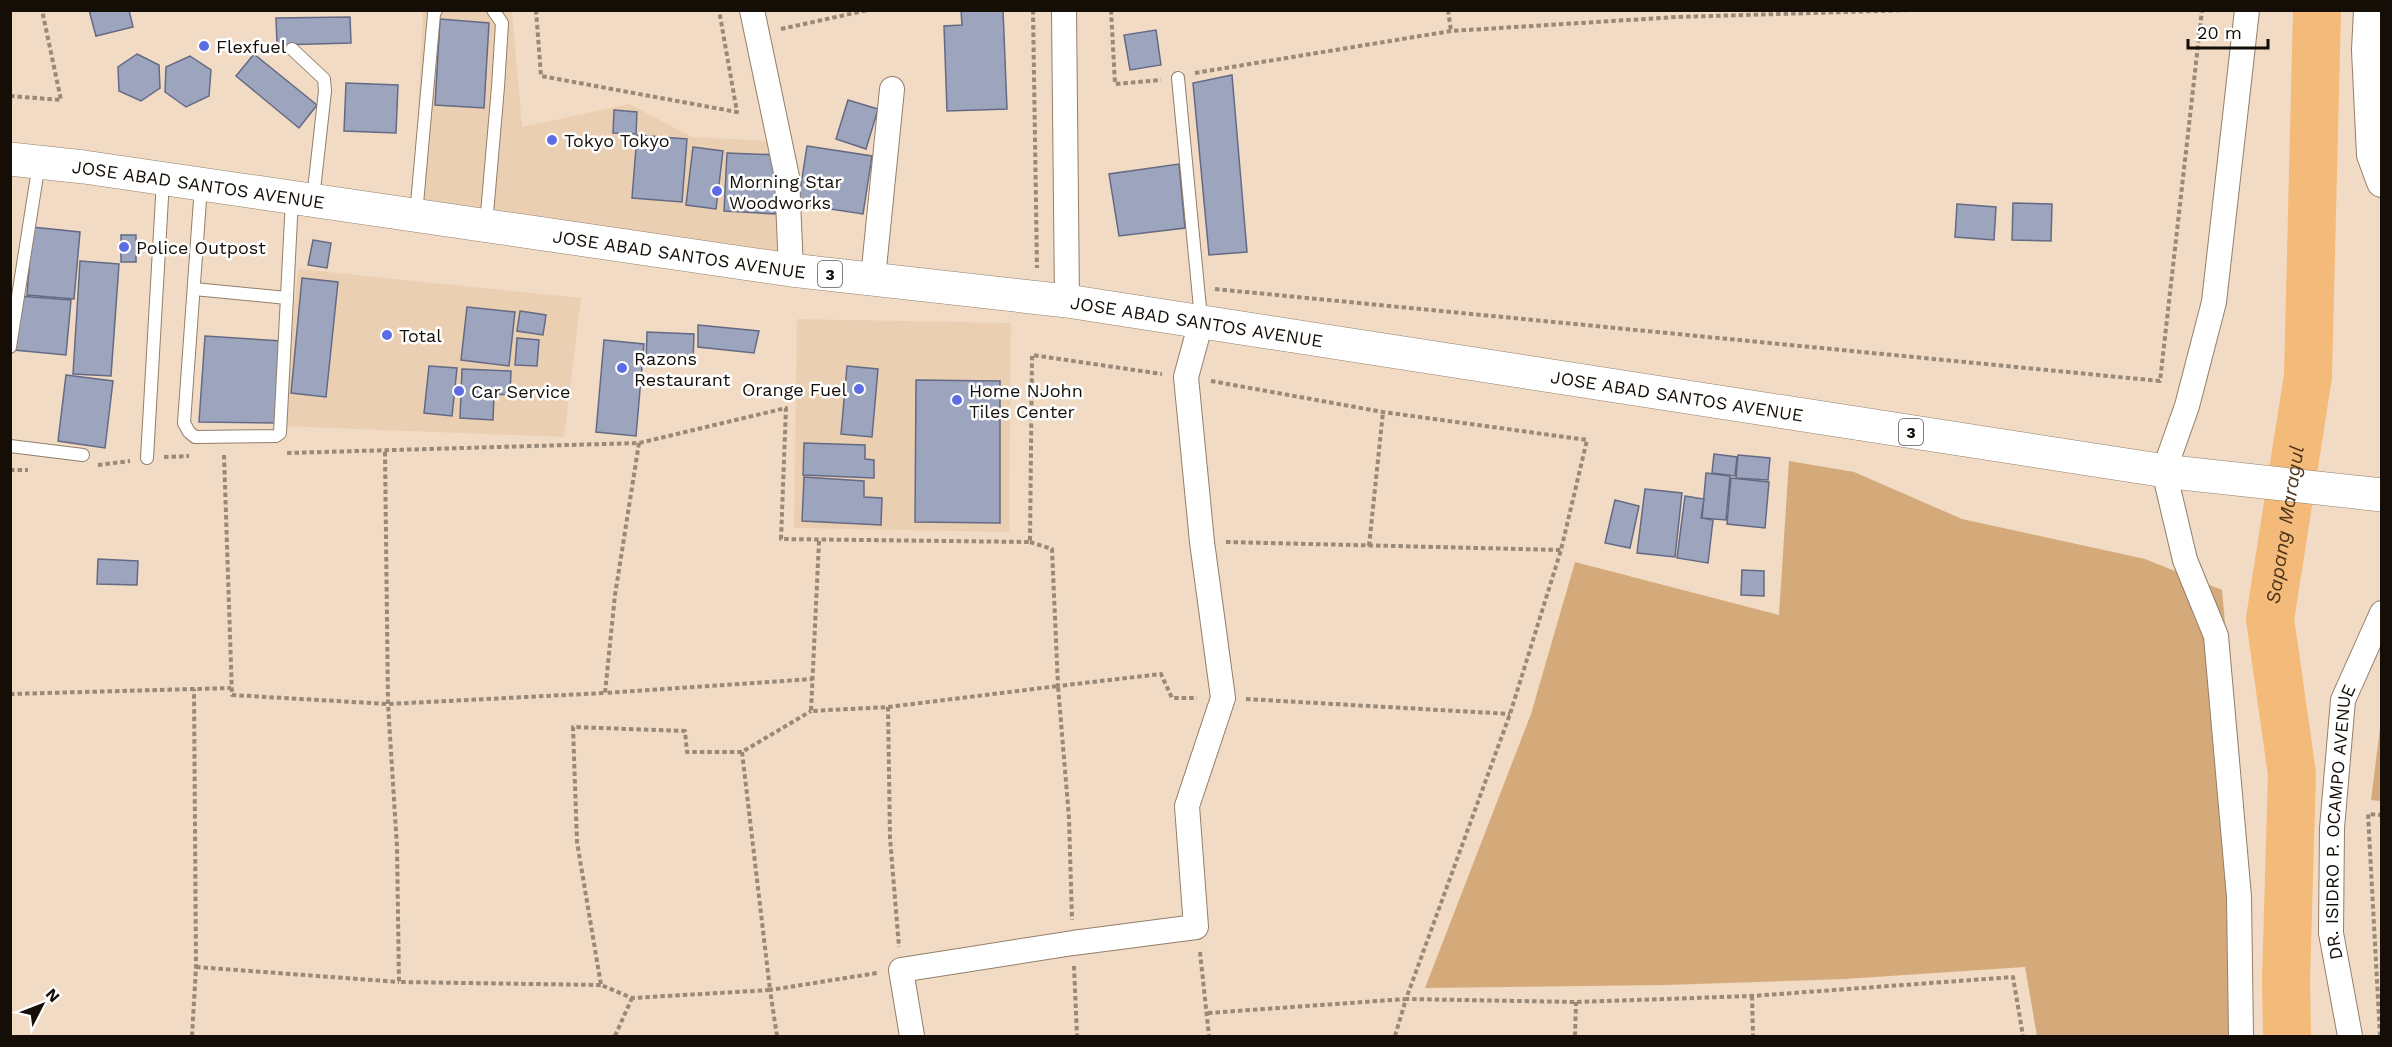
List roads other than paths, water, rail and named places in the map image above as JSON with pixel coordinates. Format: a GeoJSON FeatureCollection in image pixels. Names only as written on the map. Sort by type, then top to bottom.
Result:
{"type":"FeatureCollection","features":[{"type":"Feature","properties":{"kind":"highway","name":"JOSE ABAD SANTOS AVENUE"},"geometry":{"type":"LineString","coordinates":[[25,160],[791,270],[873,278],[1067,288],[1201,322],[2168,472],[2382,495]]}},
{"type":"Feature","properties":{"kind":"street"},"geometry":{"type":"LineString","coordinates":[[752,10],[787,177],[791,270]]}},
{"type":"Feature","properties":{"kind":"street"},"geometry":{"type":"LineString","coordinates":[[1064,10],[1067,288]]}},
{"type":"Feature","properties":{"kind":"street"},"geometry":{"type":"LineString","coordinates":[[2241,1036],[2239,897],[2216,636],[2185,560],[2168,472],[2214,302],[2247,10]]}},
{"type":"Feature","properties":{"kind":"street"},"geometry":{"type":"LineString","coordinates":[[2369,10],[2367,51],[2372,155],[2382,182]]}},
{"type":"Feature","properties":{"kind":"street"},"geometry":{"type":"LineString","coordinates":[[873,278],[892,89]]}},
{"type":"Feature","properties":{"kind":"street"},"geometry":{"type":"LineString","coordinates":[[912,1036],[901,970],[1073,943],[1196,927],[1187,806],[1223,698],[1202,542],[1186,377],[1201,322]]}},
{"type":"Feature","properties":{"kind":"street","name":"DR. ISIDRO P. OCAMPO AVENUE"},"geometry":{"type":"LineString","coordinates":[[2350,1036],[2331,933],[2332,828],[2343,700],[2382,613]]}},
{"type":"Feature","properties":{"kind":"lane"},"geometry":{"type":"LineString","coordinates":[[416,216],[436,10]]}},
{"type":"Feature","properties":{"kind":"lane"},"geometry":{"type":"LineString","coordinates":[[486,226],[502,23],[493,10]]}},
{"type":"Feature","properties":{"kind":"lane"},"geometry":{"type":"LineString","coordinates":[[201,184],[184,423],[189,432],[195,436],[276,436],[280,433],[287,298],[303,199],[325,91],[324,79],[292,49]]}},
{"type":"Feature","properties":{"kind":"lane"},"geometry":{"type":"LineString","coordinates":[[1178,78],[1201,322]]}},
{"type":"Feature","properties":{"kind":"lane"},"geometry":{"type":"LineString","coordinates":[[10,346],[25,160]]}},
{"type":"Feature","properties":{"kind":"lane"},"geometry":{"type":"LineString","coordinates":[[147,458],[163,179]]}},
{"type":"Feature","properties":{"kind":"lane"},"geometry":{"type":"LineString","coordinates":[[194,289],[287,298]]}},
{"type":"Feature","properties":{"kind":"lane"},"geometry":{"type":"LineString","coordinates":[[10,446],[83,455]]}},
{"type":"Feature","properties":{"kind":"waterway","name":"Sapang Maragul"},"geometry":{"type":"LineString","coordinates":[[2287,1036],[2286,980],[2292,774],[2270,619],[2308,376],[2317,10]]}},
{"type":"Feature","properties":{"kind":"place","name":"Flexfuel"},"geometry":{"type":"Point","coordinates":[204,46]}},
{"type":"Feature","properties":{"kind":"place","name":"Tokyo Tokyo"},"geometry":{"type":"Point","coordinates":[552,140]}},
{"type":"Feature","properties":{"kind":"place","name":"Morning Star Woodworks"},"geometry":{"type":"Point","coordinates":[717,191]}},
{"type":"Feature","properties":{"kind":"place","name":"Police Outpost"},"geometry":{"type":"Point","coordinates":[124,247]}},
{"type":"Feature","properties":{"kind":"place","name":"Total"},"geometry":{"type":"Point","coordinates":[387,335]}},
{"type":"Feature","properties":{"kind":"place","name":"Razons Restaurant"},"geometry":{"type":"Point","coordinates":[622,368]}},
{"type":"Feature","properties":{"kind":"place","name":"Orange Fuel"},"geometry":{"type":"Point","coordinates":[859,389]}},
{"type":"Feature","properties":{"kind":"place","name":"Car Service"},"geometry":{"type":"Point","coordinates":[459,391]}},
{"type":"Feature","properties":{"kind":"place","name":"Home NJohn Tiles Center"},"geometry":{"type":"Point","coordinates":[957,400]}}]}
